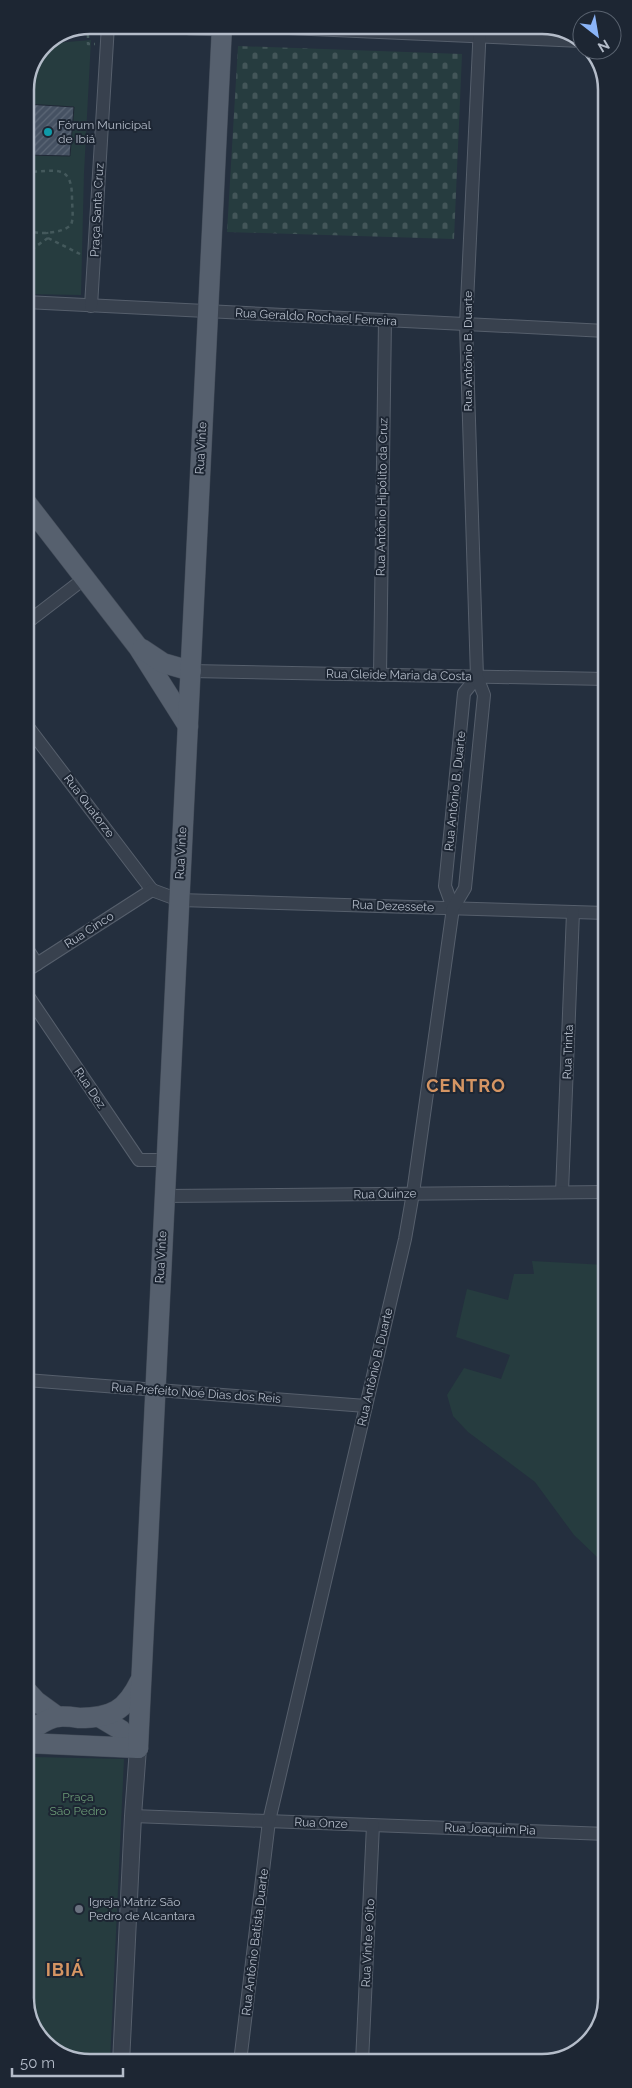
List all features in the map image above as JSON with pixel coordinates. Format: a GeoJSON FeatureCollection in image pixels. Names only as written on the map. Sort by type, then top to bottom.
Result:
{"type":"FeatureCollection","features":[{"type":"Feature","properties":{"kind":"main road","name":"Rua Vinte"},"geometry":{"type":"LineString","coordinates":[[138,1748],[222,34]]}},
{"type":"Feature","properties":{"kind":"main road"},"geometry":{"type":"LineString","coordinates":[[34,513],[138,647],[188,726]]}},
{"type":"Feature","properties":{"kind":"main road"},"geometry":{"type":"LineString","coordinates":[[138,647],[163,663],[191,671]]}},
{"type":"Feature","properties":{"kind":"main road"},"geometry":{"type":"LineString","coordinates":[[34,1728],[58,1717],[101,1718],[125,1704],[134,1693],[140,1680]]}},
{"type":"Feature","properties":{"kind":"main road"},"geometry":{"type":"LineString","coordinates":[[34,1700],[58,1717]]}},
{"type":"Feature","properties":{"kind":"main road"},"geometry":{"type":"LineString","coordinates":[[79,1718],[79,1745]]}},
{"type":"Feature","properties":{"kind":"main road"},"geometry":{"type":"LineString","coordinates":[[101,1718],[121,1730],[138,1748]]}},
{"type":"Feature","properties":{"kind":"main road"},"geometry":{"type":"LineString","coordinates":[[34,1743],[138,1748]]}},
{"type":"Feature","properties":{"kind":"street","name":"Praça Santa Cruz"},"geometry":{"type":"LineString","coordinates":[[91,306],[107,34]]}},
{"type":"Feature","properties":{"kind":"street","name":"Rua Antônio B. Duarte"},"geometry":{"type":"LineString","coordinates":[[269,1821],[366,1406],[413,1193],[453,908],[465,888],[484,695],[477,677],[466,324],[480,34]]}},
{"type":"Feature","properties":{"kind":"street"},"geometry":{"type":"LineString","coordinates":[[511,34],[566,39]]}},
{"type":"Feature","properties":{"kind":"street","name":"Rua Geraldo Rochael Ferreira"},"geometry":{"type":"LineString","coordinates":[[34,303],[598,331]]}},
{"type":"Feature","properties":{"kind":"street","name":"Rua Antônio Hipólito da Cruz"},"geometry":{"type":"LineString","coordinates":[[380,675],[385,320]]}},
{"type":"Feature","properties":{"kind":"street"},"geometry":{"type":"LineString","coordinates":[[34,617],[85,578]]}},
{"type":"Feature","properties":{"kind":"street","name":"Rua Gleide Maria da Costa"},"geometry":{"type":"LineString","coordinates":[[191,671],[598,679]]}},
{"type":"Feature","properties":{"kind":"street","name":"Rua Antônio B. Duarte"},"geometry":{"type":"LineString","coordinates":[[453,908],[445,886],[464,693],[477,677]]}},
{"type":"Feature","properties":{"kind":"street","name":"Rua Quatorze"},"geometry":{"type":"LineString","coordinates":[[34,735],[152,890]]}},
{"type":"Feature","properties":{"kind":"street","name":"Rua Dezessete"},"geometry":{"type":"LineString","coordinates":[[152,890],[179,900],[598,913]]}},
{"type":"Feature","properties":{"kind":"street","name":"Rua Cinco"},"geometry":{"type":"LineString","coordinates":[[34,966],[152,890]]}},
{"type":"Feature","properties":{"kind":"street","name":"Rua Trinta"},"geometry":{"type":"LineString","coordinates":[[562,1192],[573,912]]}},
{"type":"Feature","properties":{"kind":"street"},"geometry":{"type":"LineString","coordinates":[[34,959],[37,964]]}},
{"type":"Feature","properties":{"kind":"street","name":"Rua Dez"},"geometry":{"type":"LineString","coordinates":[[34,1005],[139,1160],[166,1160]]}},
{"type":"Feature","properties":{"kind":"street","name":"Rua Quinze"},"geometry":{"type":"LineString","coordinates":[[164,1196],[598,1192]]}},
{"type":"Feature","properties":{"kind":"street","name":"Rua Prefeito Noé Dias dos Reis"},"geometry":{"type":"LineString","coordinates":[[34,1381],[366,1406]]}},
{"type":"Feature","properties":{"kind":"street"},"geometry":{"type":"LineString","coordinates":[[122,2054],[133,1816],[138,1748]]}},
{"type":"Feature","properties":{"kind":"street","name":"Rua Onze"},"geometry":{"type":"LineString","coordinates":[[133,1816],[373,1825]]}},
{"type":"Feature","properties":{"kind":"street","name":"Rua Antônio Batista Duarte"},"geometry":{"type":"LineString","coordinates":[[241,2054],[269,1821]]}},
{"type":"Feature","properties":{"kind":"street","name":"Rua Joaquim Pia"},"geometry":{"type":"LineString","coordinates":[[373,1825],[598,1834]]}},
{"type":"Feature","properties":{"kind":"street","name":"Rua Vinte e Oito"},"geometry":{"type":"LineString","coordinates":[[362,2054],[373,1825]]}},
{"type":"Feature","properties":{"kind":"path"},"geometry":{"type":"LineString","coordinates":[[34,172],[64,172],[69,176],[72,183],[71,226],[63,230],[34,232]]}},
{"type":"Feature","properties":{"kind":"path"},"geometry":{"type":"LineString","coordinates":[[47,232],[48,238]]}},
{"type":"Feature","properties":{"kind":"path"},"geometry":{"type":"LineString","coordinates":[[48,238],[80,254]]}},
{"type":"Feature","properties":{"kind":"path"},"geometry":{"type":"LineString","coordinates":[[34,248],[48,238]]}},
{"type":"Feature","properties":{"kind":"green space"},"geometry":{"type":"Polygon","coordinates":[[[91,40],[84,173],[81,295],[34,294],[35,79],[43,59],[50,50],[60,43],[91,40]]]}},
{"type":"Feature","properties":{"kind":"green space"},"geometry":{"type":"Polygon","coordinates":[[[238,46],[462,54],[454,239],[227,232],[238,46]]]}},
{"type":"Feature","properties":{"kind":"green space"},"geometry":{"type":"Polygon","coordinates":[[[532,1261],[598,1265],[598,1559],[574,1535],[535,1482],[468,1432],[453,1416],[447,1395],[464,1368],[501,1379],[510,1355],[456,1337],[467,1289],[508,1300],[514,1274],[534,1274],[532,1261]]]}},
{"type":"Feature","properties":{"kind":"green space","name":"Praça São Pedro"},"geometry":{"type":"Polygon","coordinates":[[[34,1757],[124,1759],[110,2054],[79,2053],[62,2047],[45,2032],[35,2009],[34,1757]]]}},
{"type":"Feature","properties":{"kind":"building","name":"Fórum Municipal de Ibiá"},"geometry":{"type":"Polygon","coordinates":[[[34,104],[74,107],[70,156],[34,155],[34,104]]]}},
{"type":"Feature","properties":{"kind":"place","name":"Fórum Municipal de Ibiá"},"geometry":{"type":"Point","coordinates":[48,132]}},
{"type":"Feature","properties":{"kind":"place","name":"Igreja Matriz São Pedro de Alcantara"},"geometry":{"type":"Point","coordinates":[79,1909]}},
{"type":"Feature","properties":{"kind":"district","name":"CENTRO"},"geometry":{"type":"Point","coordinates":[466,1085]}},
{"type":"Feature","properties":{"kind":"district","name":"IBIÁ"},"geometry":{"type":"Point","coordinates":[65,1969]}}]}
